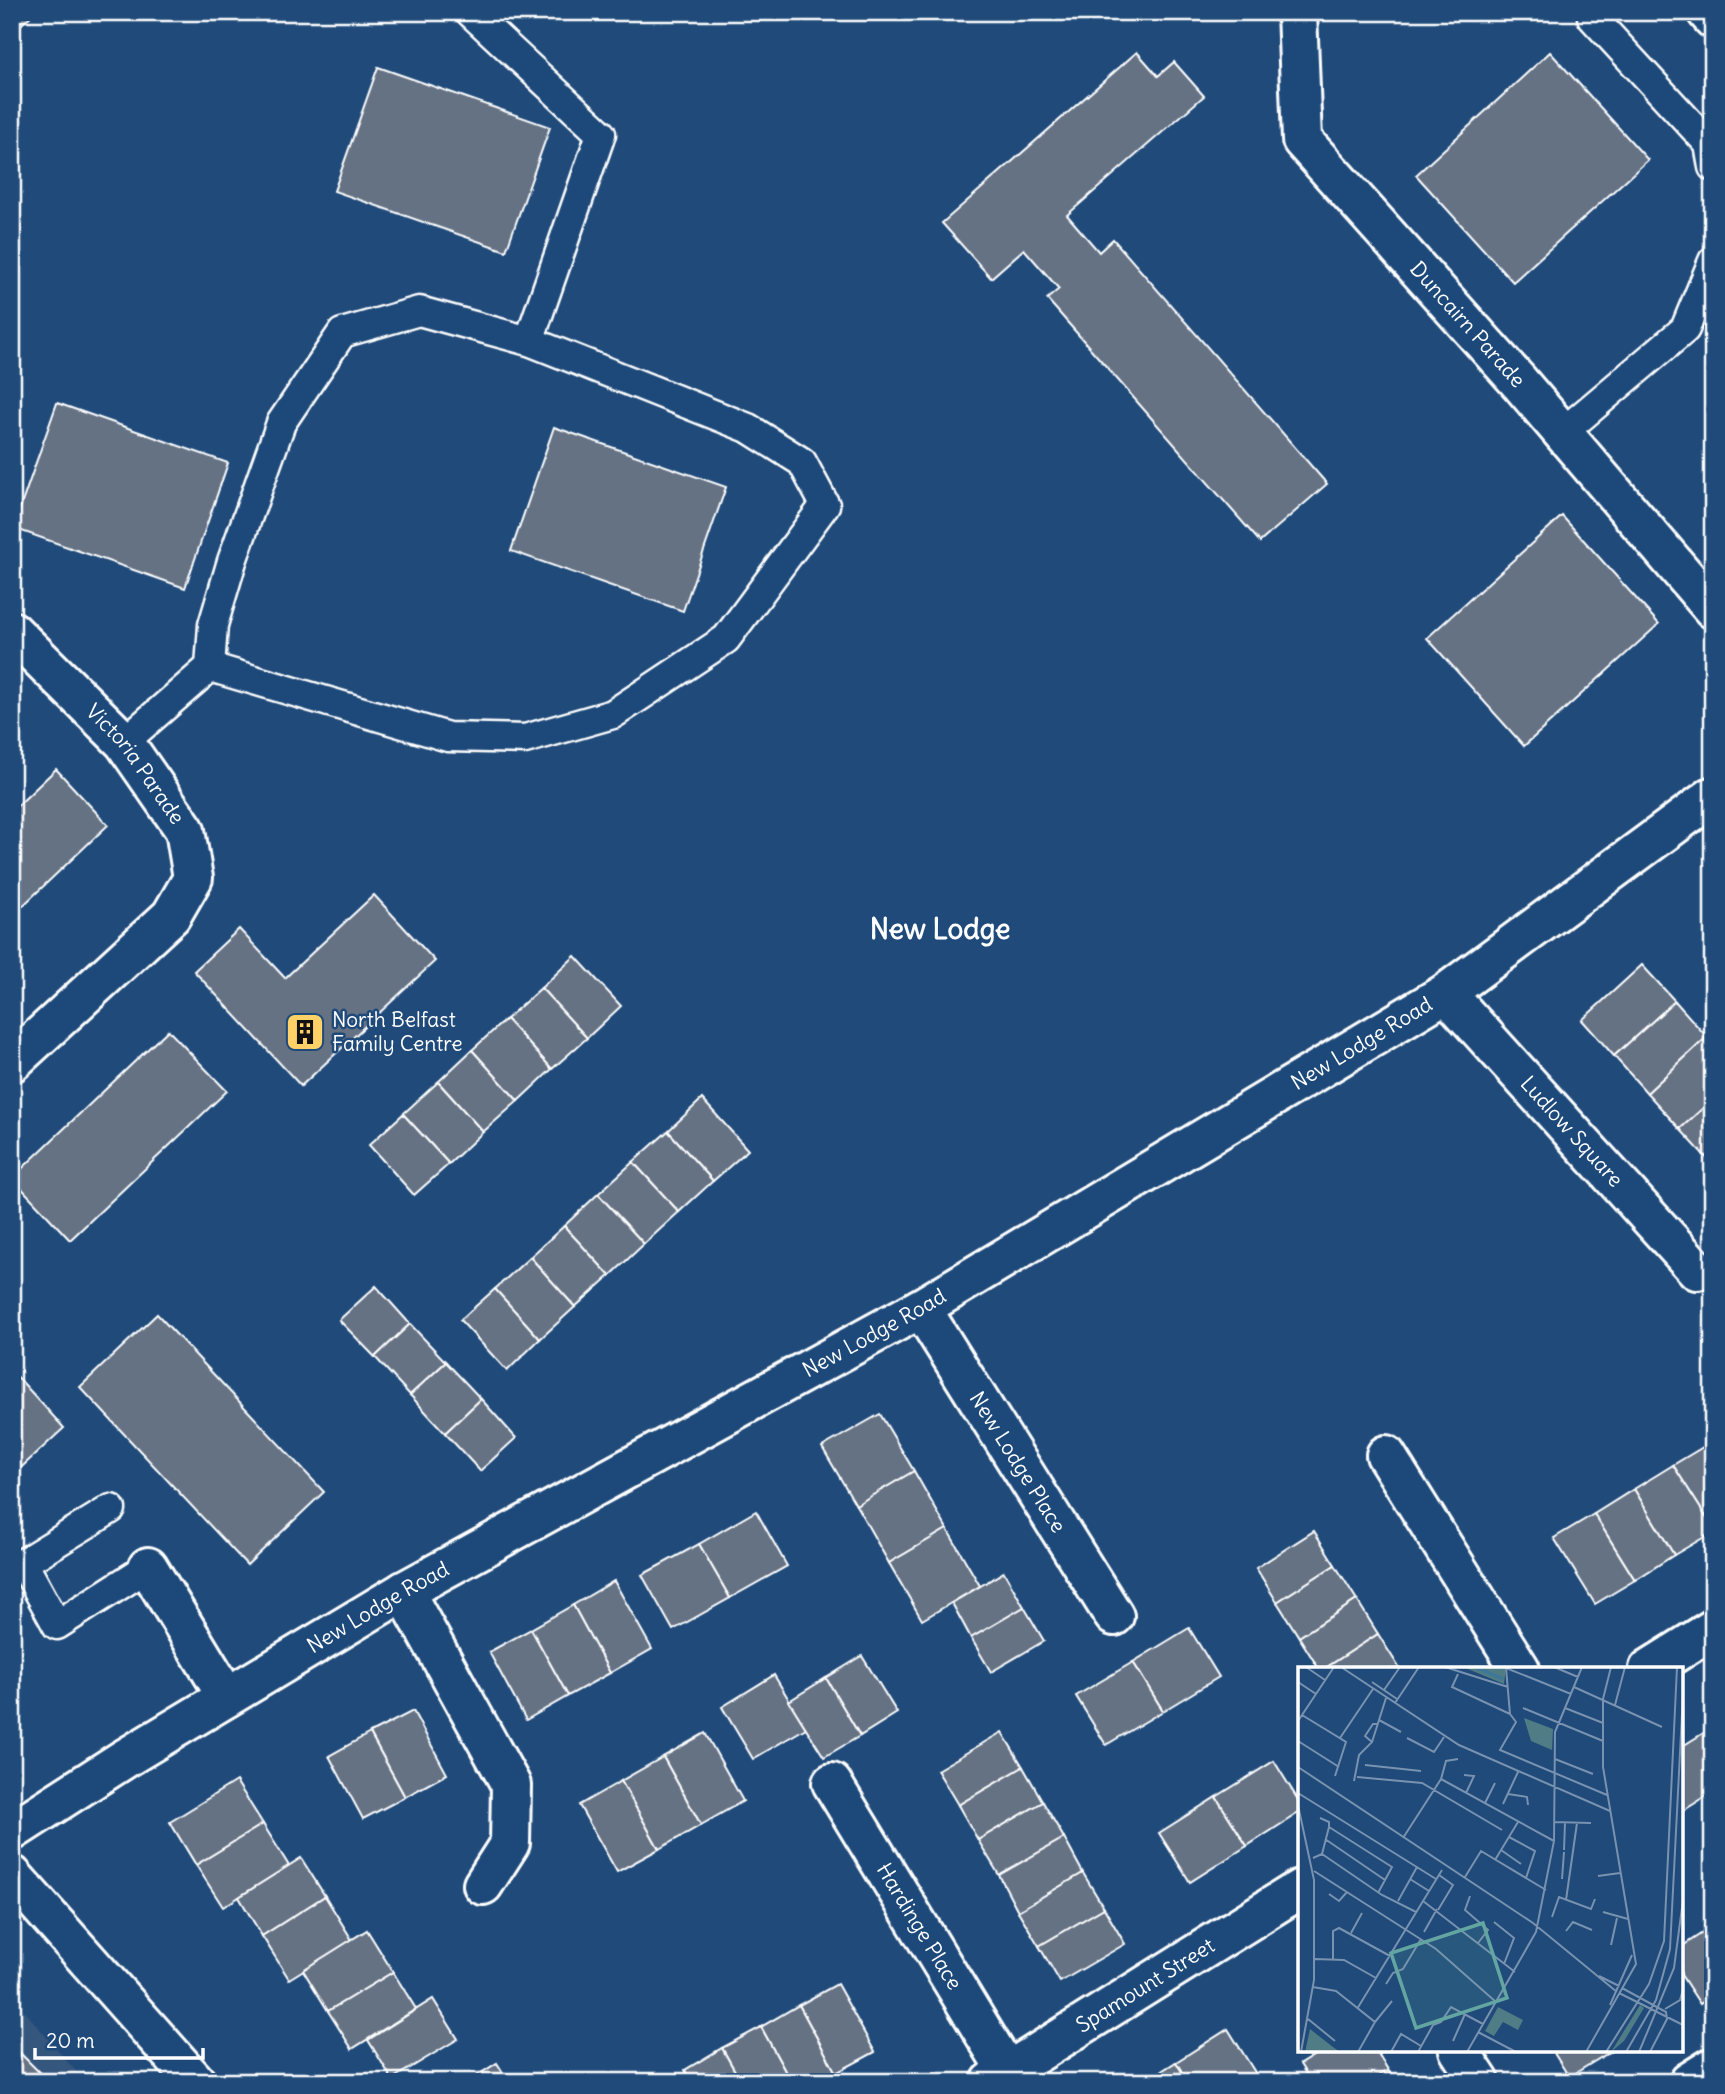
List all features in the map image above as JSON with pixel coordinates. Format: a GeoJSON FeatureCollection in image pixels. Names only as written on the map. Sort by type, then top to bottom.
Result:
{"type":"FeatureCollection","features":[{"type":"Feature","properties":{"kind":"street","name":"Duncairn Parade"},"geometry":{"type":"LineString","coordinates":[[1297,12],[1302,140],[1562,433],[1713,609]]}},
{"type":"Feature","properties":{"kind":"street"},"geometry":{"type":"LineString","coordinates":[[1707,12],[1713,19]]}},
{"type":"Feature","properties":{"kind":"street","name":"Victoria Parade"},"geometry":{"type":"LineString","coordinates":[[12,631],[124,742],[185,830],[193,878],[171,916],[12,1062]]}},
{"type":"Feature","properties":{"kind":"street","name":"New Lodge Road"},"geometry":{"type":"LineString","coordinates":[[12,1831],[226,1697],[404,1591],[921,1308],[1446,993],[1713,796]]}},
{"type":"Feature","properties":{"kind":"street","name":"Ludlow Square"},"geometry":{"type":"LineString","coordinates":[[1446,993],[1698,1270]]}},
{"type":"Feature","properties":{"kind":"street","name":"New Lodge Place"},"geometry":{"type":"LineString","coordinates":[[921,1308],[1114,1616]]}},
{"type":"Feature","properties":{"kind":"street"},"geometry":{"type":"LineString","coordinates":[[1386,1455],[1519,1667]]}},
{"type":"Feature","properties":{"kind":"street"},"geometry":{"type":"LineString","coordinates":[[148,1567],[226,1697]]}},
{"type":"Feature","properties":{"kind":"street"},"geometry":{"type":"LineString","coordinates":[[404,1591],[511,1785],[510,1843],[483,1885]]}},
{"type":"Feature","properties":{"kind":"street"},"geometry":{"type":"LineString","coordinates":[[1652,1667],[1713,1629]]}},
{"type":"Feature","properties":{"kind":"street","name":"Hardinge Place"},"geometry":{"type":"LineString","coordinates":[[832,1783],[999,2076]]}},
{"type":"Feature","properties":{"kind":"street"},"geometry":{"type":"LineString","coordinates":[[12,1875],[196,2082]]}},
{"type":"Feature","properties":{"kind":"street","name":"Spamount Street"},"geometry":{"type":"LineString","coordinates":[[999,2076],[1298,1890]]}},
{"type":"Feature","properties":{"kind":"street"},"geometry":{"type":"LineString","coordinates":[[1460,2052],[1480,2082]]}},
{"type":"Feature","properties":{"kind":"street"},"geometry":{"type":"LineString","coordinates":[[1689,2082],[1713,2067]]}},
{"type":"Feature","properties":{"kind":"lane"},"geometry":{"type":"LineString","coordinates":[[470,12],[601,134],[529,341]]}},
{"type":"Feature","properties":{"kind":"lane"},"geometry":{"type":"LineString","coordinates":[[1592,17],[1709,144],[1713,167]]}},
{"type":"Feature","properties":{"kind":"lane"},"geometry":{"type":"LineString","coordinates":[[1562,433],[1685,329],[1713,261]]}},
{"type":"Feature","properties":{"kind":"lane"},"geometry":{"type":"LineString","coordinates":[[124,742],[210,667],[213,625],[281,423],[342,332],[419,311],[529,341],[748,428],[802,462],[825,505],[726,639],[613,715],[525,739],[448,737],[210,667]]}},
{"type":"Feature","properties":{"kind":"lane"},"geometry":{"type":"LineString","coordinates":[[111,1509],[23,1563],[57,1625],[148,1567]]}},
{"type":"Feature","properties":{"kind":"shaded area"},"geometry":{"type":"Polygon","coordinates":[[[12,1996],[85,2082],[12,2082],[12,1996]]]}},
{"type":"Feature","properties":{"kind":"building"},"geometry":{"type":"Polygon","coordinates":[[[12,12],[35,12],[12,33],[12,12]]]}},
{"type":"Feature","properties":{"kind":"building"},"geometry":{"type":"Polygon","coordinates":[[[1137,52],[1158,76],[1174,62],[1204,96],[1067,215],[1099,252],[1113,239],[1327,484],[1260,542],[1047,299],[1059,289],[1024,249],[991,278],[942,223],[1137,52]]]}},
{"type":"Feature","properties":{"kind":"building"},"geometry":{"type":"Polygon","coordinates":[[[1550,52],[1648,160],[1513,282],[1416,175],[1550,52]]]}},
{"type":"Feature","properties":{"kind":"building"},"geometry":{"type":"Polygon","coordinates":[[[378,67],[550,127],[506,251],[334,191],[378,67]]]}},
{"type":"Feature","properties":{"kind":"building"},"geometry":{"type":"Polygon","coordinates":[[[57,403],[228,463],[185,588],[13,528],[57,403]]]}},
{"type":"Feature","properties":{"kind":"building"},"geometry":{"type":"Polygon","coordinates":[[[554,427],[726,487],[683,611],[511,551],[554,427]]]}},
{"type":"Feature","properties":{"kind":"building"},"geometry":{"type":"Polygon","coordinates":[[[1562,516],[1659,624],[1524,746],[1427,638],[1562,516]]]}},
{"type":"Feature","properties":{"kind":"building"},"geometry":{"type":"Polygon","coordinates":[[[56,769],[108,825],[12,916],[12,811],[56,769]]]}},
{"type":"Feature","properties":{"kind":"building","name":"North Belfast Family Centre"},"geometry":{"type":"Polygon","coordinates":[[[374,895],[435,961],[301,1086],[194,971],[239,929],[285,978],[374,895]]]}},
{"type":"Feature","properties":{"kind":"building"},"geometry":{"type":"Polygon","coordinates":[[[575,956],[621,1006],[587,1038],[541,988],[575,956]]]}},
{"type":"Feature","properties":{"kind":"building"},"geometry":{"type":"Polygon","coordinates":[[[1642,965],[1675,1001],[1614,1056],[1582,1020],[1642,965]]]}},
{"type":"Feature","properties":{"kind":"building"},"geometry":{"type":"Polygon","coordinates":[[[541,988],[587,1038],[552,1069],[506,1019],[541,988]]]}},
{"type":"Feature","properties":{"kind":"building"},"geometry":{"type":"Polygon","coordinates":[[[1675,1001],[1707,1037],[1647,1093],[1614,1056],[1675,1001]]]}},
{"type":"Feature","properties":{"kind":"building"},"geometry":{"type":"Polygon","coordinates":[[[506,1019],[552,1069],[518,1101],[472,1050],[506,1019]]]}},
{"type":"Feature","properties":{"kind":"building"},"geometry":{"type":"Polygon","coordinates":[[[168,1030],[227,1091],[70,1240],[12,1178],[168,1030]]]}},
{"type":"Feature","properties":{"kind":"building"},"geometry":{"type":"Polygon","coordinates":[[[1707,1037],[1713,1043],[1713,1099],[1680,1129],[1647,1093],[1707,1037]]]}},
{"type":"Feature","properties":{"kind":"building"},"geometry":{"type":"Polygon","coordinates":[[[472,1050],[518,1101],[483,1132],[438,1082],[472,1050]]]}},
{"type":"Feature","properties":{"kind":"building"},"geometry":{"type":"Polygon","coordinates":[[[438,1082],[483,1132],[449,1164],[403,1114],[438,1082]]]}},
{"type":"Feature","properties":{"kind":"building"},"geometry":{"type":"Polygon","coordinates":[[[702,1099],[748,1150],[713,1181],[668,1131],[702,1099]]]}},
{"type":"Feature","properties":{"kind":"building"},"geometry":{"type":"Polygon","coordinates":[[[1713,1099],[1713,1165],[1680,1129],[1713,1099]]]}},
{"type":"Feature","properties":{"kind":"building"},"geometry":{"type":"Polygon","coordinates":[[[403,1114],[449,1164],[414,1195],[369,1145],[403,1114]]]}},
{"type":"Feature","properties":{"kind":"building"},"geometry":{"type":"Polygon","coordinates":[[[668,1131],[713,1181],[679,1212],[633,1162],[668,1131]]]}},
{"type":"Feature","properties":{"kind":"building"},"geometry":{"type":"Polygon","coordinates":[[[633,1162],[679,1212],[644,1244],[598,1194],[633,1162]]]}},
{"type":"Feature","properties":{"kind":"building"},"geometry":{"type":"Polygon","coordinates":[[[598,1194],[644,1244],[610,1276],[564,1226],[598,1194]]]}},
{"type":"Feature","properties":{"kind":"building"},"geometry":{"type":"Polygon","coordinates":[[[564,1226],[610,1276],[575,1307],[530,1257],[564,1226]]]}},
{"type":"Feature","properties":{"kind":"building"},"geometry":{"type":"Polygon","coordinates":[[[530,1257],[575,1307],[540,1339],[495,1289],[530,1257]]]}},
{"type":"Feature","properties":{"kind":"building"},"geometry":{"type":"Polygon","coordinates":[[[376,1286],[410,1324],[375,1357],[339,1320],[376,1286]]]}},
{"type":"Feature","properties":{"kind":"building"},"geometry":{"type":"Polygon","coordinates":[[[495,1289],[540,1339],[507,1371],[460,1320],[495,1289]]]}},
{"type":"Feature","properties":{"kind":"building"},"geometry":{"type":"Polygon","coordinates":[[[157,1314],[324,1492],[247,1565],[80,1387],[157,1314]]]}},
{"type":"Feature","properties":{"kind":"building"},"geometry":{"type":"Polygon","coordinates":[[[410,1324],[446,1362],[410,1395],[375,1357],[410,1324]]]}},
{"type":"Feature","properties":{"kind":"building"},"geometry":{"type":"Polygon","coordinates":[[[446,1362],[481,1399],[445,1433],[410,1395],[446,1362]]]}},
{"type":"Feature","properties":{"kind":"building"},"geometry":{"type":"Polygon","coordinates":[[[12,1371],[64,1428],[12,1476],[12,1371]]]}},
{"type":"Feature","properties":{"kind":"building"},"geometry":{"type":"Polygon","coordinates":[[[481,1399],[516,1438],[480,1471],[445,1433],[481,1399]]]}},
{"type":"Feature","properties":{"kind":"building"},"geometry":{"type":"Polygon","coordinates":[[[880,1414],[914,1471],[856,1505],[822,1447],[880,1414]]]}},
{"type":"Feature","properties":{"kind":"building"},"geometry":{"type":"Polygon","coordinates":[[[1713,1441],[1713,1528],[1673,1465],[1713,1441]]]}},
{"type":"Feature","properties":{"kind":"building"},"geometry":{"type":"Polygon","coordinates":[[[1673,1465],[1713,1528],[1713,1532],[1674,1555],[1634,1489],[1673,1465]]]}},
{"type":"Feature","properties":{"kind":"building"},"geometry":{"type":"Polygon","coordinates":[[[914,1471],[947,1529],[889,1563],[856,1505],[914,1471]]]}},
{"type":"Feature","properties":{"kind":"building"},"geometry":{"type":"Polygon","coordinates":[[[1634,1489],[1674,1555],[1635,1580],[1594,1514],[1634,1489]]]}},
{"type":"Feature","properties":{"kind":"building"},"geometry":{"type":"Polygon","coordinates":[[[756,1511],[787,1566],[730,1598],[699,1544],[756,1511]]]}},
{"type":"Feature","properties":{"kind":"building"},"geometry":{"type":"Polygon","coordinates":[[[1594,1514],[1635,1580],[1595,1604],[1554,1538],[1594,1514]]]}},
{"type":"Feature","properties":{"kind":"building"},"geometry":{"type":"Polygon","coordinates":[[[947,1529],[980,1586],[922,1620],[889,1563],[947,1529]]]}},
{"type":"Feature","properties":{"kind":"building"},"geometry":{"type":"Polygon","coordinates":[[[1314,1531],[1335,1565],[1277,1602],[1256,1568],[1314,1531]]]}},
{"type":"Feature","properties":{"kind":"building"},"geometry":{"type":"Polygon","coordinates":[[[699,1544],[730,1598],[673,1630],[642,1575],[699,1544]]]}},
{"type":"Feature","properties":{"kind":"building"},"geometry":{"type":"Polygon","coordinates":[[[1335,1565],[1357,1600],[1299,1637],[1277,1602],[1335,1565]]]}},
{"type":"Feature","properties":{"kind":"building"},"geometry":{"type":"Polygon","coordinates":[[[1004,1572],[1024,1607],[971,1638],[952,1603],[1004,1572]]]}},
{"type":"Feature","properties":{"kind":"building"},"geometry":{"type":"Polygon","coordinates":[[[614,1581],[652,1649],[610,1673],[573,1605],[614,1581]]]}},
{"type":"Feature","properties":{"kind":"building"},"geometry":{"type":"Polygon","coordinates":[[[1357,1600],[1378,1634],[1327,1667],[1318,1667],[1299,1637],[1357,1600]]]}},
{"type":"Feature","properties":{"kind":"building"},"geometry":{"type":"Polygon","coordinates":[[[573,1605],[610,1673],[568,1696],[531,1629],[573,1605]]]}},
{"type":"Feature","properties":{"kind":"building"},"geometry":{"type":"Polygon","coordinates":[[[1024,1607],[1044,1641],[991,1672],[971,1638],[1024,1607]]]}},
{"type":"Feature","properties":{"kind":"building"},"geometry":{"type":"Polygon","coordinates":[[[1189,1628],[1219,1677],[1163,1711],[1133,1662],[1189,1628]]]}},
{"type":"Feature","properties":{"kind":"building"},"geometry":{"type":"Polygon","coordinates":[[[531,1629],[568,1696],[526,1720],[489,1652],[531,1629]]]}},
{"type":"Feature","properties":{"kind":"building"},"geometry":{"type":"Polygon","coordinates":[[[1378,1634],[1399,1667],[1327,1667],[1378,1634]]]}},
{"type":"Feature","properties":{"kind":"building"},"geometry":{"type":"Polygon","coordinates":[[[862,1656],[897,1713],[860,1736],[826,1678],[862,1656]]]}},
{"type":"Feature","properties":{"kind":"building"},"geometry":{"type":"Polygon","coordinates":[[[1133,1662],[1163,1711],[1106,1745],[1076,1696],[1133,1662]]]}},
{"type":"Feature","properties":{"kind":"building"},"geometry":{"type":"Polygon","coordinates":[[[774,1675],[806,1728],[753,1759],[722,1707],[774,1675]]]}},
{"type":"Feature","properties":{"kind":"building"},"geometry":{"type":"Polygon","coordinates":[[[826,1678],[860,1736],[824,1757],[789,1701],[826,1678]]]}},
{"type":"Feature","properties":{"kind":"building"},"geometry":{"type":"Polygon","coordinates":[[[413,1711],[447,1774],[405,1797],[370,1733],[413,1711]]]}},
{"type":"Feature","properties":{"kind":"building"},"geometry":{"type":"Polygon","coordinates":[[[1710,1729],[1713,1733],[1713,1792],[1683,1811],[1683,1746],[1710,1729]]]}},
{"type":"Feature","properties":{"kind":"building"},"geometry":{"type":"Polygon","coordinates":[[[1002,1732],[1023,1767],[958,1805],[937,1770],[1002,1732]]]}},
{"type":"Feature","properties":{"kind":"building"},"geometry":{"type":"Polygon","coordinates":[[[370,1733],[405,1797],[363,1819],[329,1756],[370,1733]]]}},
{"type":"Feature","properties":{"kind":"building"},"geometry":{"type":"Polygon","coordinates":[[[705,1733],[743,1801],[701,1825],[663,1757],[705,1733]]]}},
{"type":"Feature","properties":{"kind":"building"},"geometry":{"type":"Polygon","coordinates":[[[663,1757],[701,1825],[659,1849],[621,1781],[663,1757]]]}},
{"type":"Feature","properties":{"kind":"building"},"geometry":{"type":"Polygon","coordinates":[[[1274,1761],[1298,1800],[1298,1813],[1247,1846],[1216,1797],[1274,1761]]]}},
{"type":"Feature","properties":{"kind":"building"},"geometry":{"type":"Polygon","coordinates":[[[1023,1767],[1043,1802],[978,1840],[958,1805],[1023,1767]]]}},
{"type":"Feature","properties":{"kind":"building"},"geometry":{"type":"Polygon","coordinates":[[[236,1781],[263,1824],[196,1865],[170,1822],[236,1781]]]}},
{"type":"Feature","properties":{"kind":"building"},"geometry":{"type":"Polygon","coordinates":[[[621,1781],[659,1849],[617,1872],[579,1805],[621,1781]]]}},
{"type":"Feature","properties":{"kind":"building"},"geometry":{"type":"Polygon","coordinates":[[[1216,1797],[1247,1846],[1190,1882],[1159,1833],[1216,1797]]]}},
{"type":"Feature","properties":{"kind":"building"},"geometry":{"type":"Polygon","coordinates":[[[1043,1802],[1064,1838],[999,1875],[978,1840],[1043,1802]]]}},
{"type":"Feature","properties":{"kind":"building"},"geometry":{"type":"Polygon","coordinates":[[[263,1824],[289,1866],[223,1907],[196,1865],[263,1824]]]}},
{"type":"Feature","properties":{"kind":"building"},"geometry":{"type":"Polygon","coordinates":[[[1064,1838],[1083,1873],[1018,1911],[999,1875],[1064,1838]]]}},
{"type":"Feature","properties":{"kind":"building"},"geometry":{"type":"Polygon","coordinates":[[[301,1858],[325,1896],[262,1936],[239,1897],[301,1858]]]}},
{"type":"Feature","properties":{"kind":"building"},"geometry":{"type":"Polygon","coordinates":[[[1083,1873],[1104,1908],[1039,1946],[1018,1911],[1083,1873]]]}},
{"type":"Feature","properties":{"kind":"building"},"geometry":{"type":"Polygon","coordinates":[[[325,1896],[352,1940],[289,1979],[262,1936],[325,1896]]]}},
{"type":"Feature","properties":{"kind":"building"},"geometry":{"type":"Polygon","coordinates":[[[1104,1908],[1125,1944],[1060,1982],[1039,1946],[1104,1908]]]}},
{"type":"Feature","properties":{"kind":"building"},"geometry":{"type":"Polygon","coordinates":[[[1713,1926],[1713,1995],[1700,2004],[1683,1978],[1683,1946],[1713,1926]]]}},
{"type":"Feature","properties":{"kind":"building"},"geometry":{"type":"Polygon","coordinates":[[[367,1930],[393,1972],[328,2011],[303,1970],[367,1930]]]}},
{"type":"Feature","properties":{"kind":"building"},"geometry":{"type":"Polygon","coordinates":[[[393,1972],[416,2009],[352,2049],[328,2011],[393,1972]]]}},
{"type":"Feature","properties":{"kind":"building"},"geometry":{"type":"Polygon","coordinates":[[[837,1984],[875,2052],[836,2073],[799,2005],[837,1984]]]}},
{"type":"Feature","properties":{"kind":"building"},"geometry":{"type":"Polygon","coordinates":[[[433,1999],[458,2039],[392,2079],[368,2040],[433,1999]]]}},
{"type":"Feature","properties":{"kind":"building"},"geometry":{"type":"Polygon","coordinates":[[[799,2005],[836,2073],[820,2082],[791,2082],[761,2027],[799,2005]]]}},
{"type":"Feature","properties":{"kind":"building"},"geometry":{"type":"Polygon","coordinates":[[[761,2027],[791,2082],[741,2082],[722,2048],[761,2027]]]}},
{"type":"Feature","properties":{"kind":"building"},"geometry":{"type":"Polygon","coordinates":[[[1228,2029],[1261,2082],[1188,2082],[1176,2062],[1228,2029]]]}},
{"type":"Feature","properties":{"kind":"building"},"geometry":{"type":"Polygon","coordinates":[[[12,2045],[49,2082],[12,2082],[12,2045]]]}},
{"type":"Feature","properties":{"kind":"building"},"geometry":{"type":"Polygon","coordinates":[[[722,2048],[741,2082],[691,2082],[685,2070],[722,2048]]]}},
{"type":"Feature","properties":{"kind":"building"},"geometry":{"type":"Polygon","coordinates":[[[1320,2052],[1377,2052],[1388,2070],[1369,2082],[1311,2082],[1300,2064],[1320,2052]]]}},
{"type":"Feature","properties":{"kind":"building"},"geometry":{"type":"Polygon","coordinates":[[[1553,2052],[1610,2052],[1569,2077],[1553,2052]]]}},
{"type":"Feature","properties":{"kind":"building"},"geometry":{"type":"Polygon","coordinates":[[[1176,2062],[1188,2082],[1148,2082],[1147,2080],[1176,2062]]]}},
{"type":"Feature","properties":{"kind":"building"},"geometry":{"type":"Polygon","coordinates":[[[497,2063],[509,2082],[467,2082],[497,2063]]]}},
{"type":"Feature","properties":{"kind":"building"},"geometry":{"type":"Polygon","coordinates":[[[1388,2070],[1395,2082],[1369,2082],[1388,2070]]]}},
{"type":"Feature","properties":{"kind":"place","name":"North Belfast Family Centre"},"geometry":{"type":"Point","coordinates":[305,1032]}},
{"type":"Feature","properties":{"kind":"district","name":"New Lodge"},"geometry":{"type":"Point","coordinates":[940,929]}}]}
